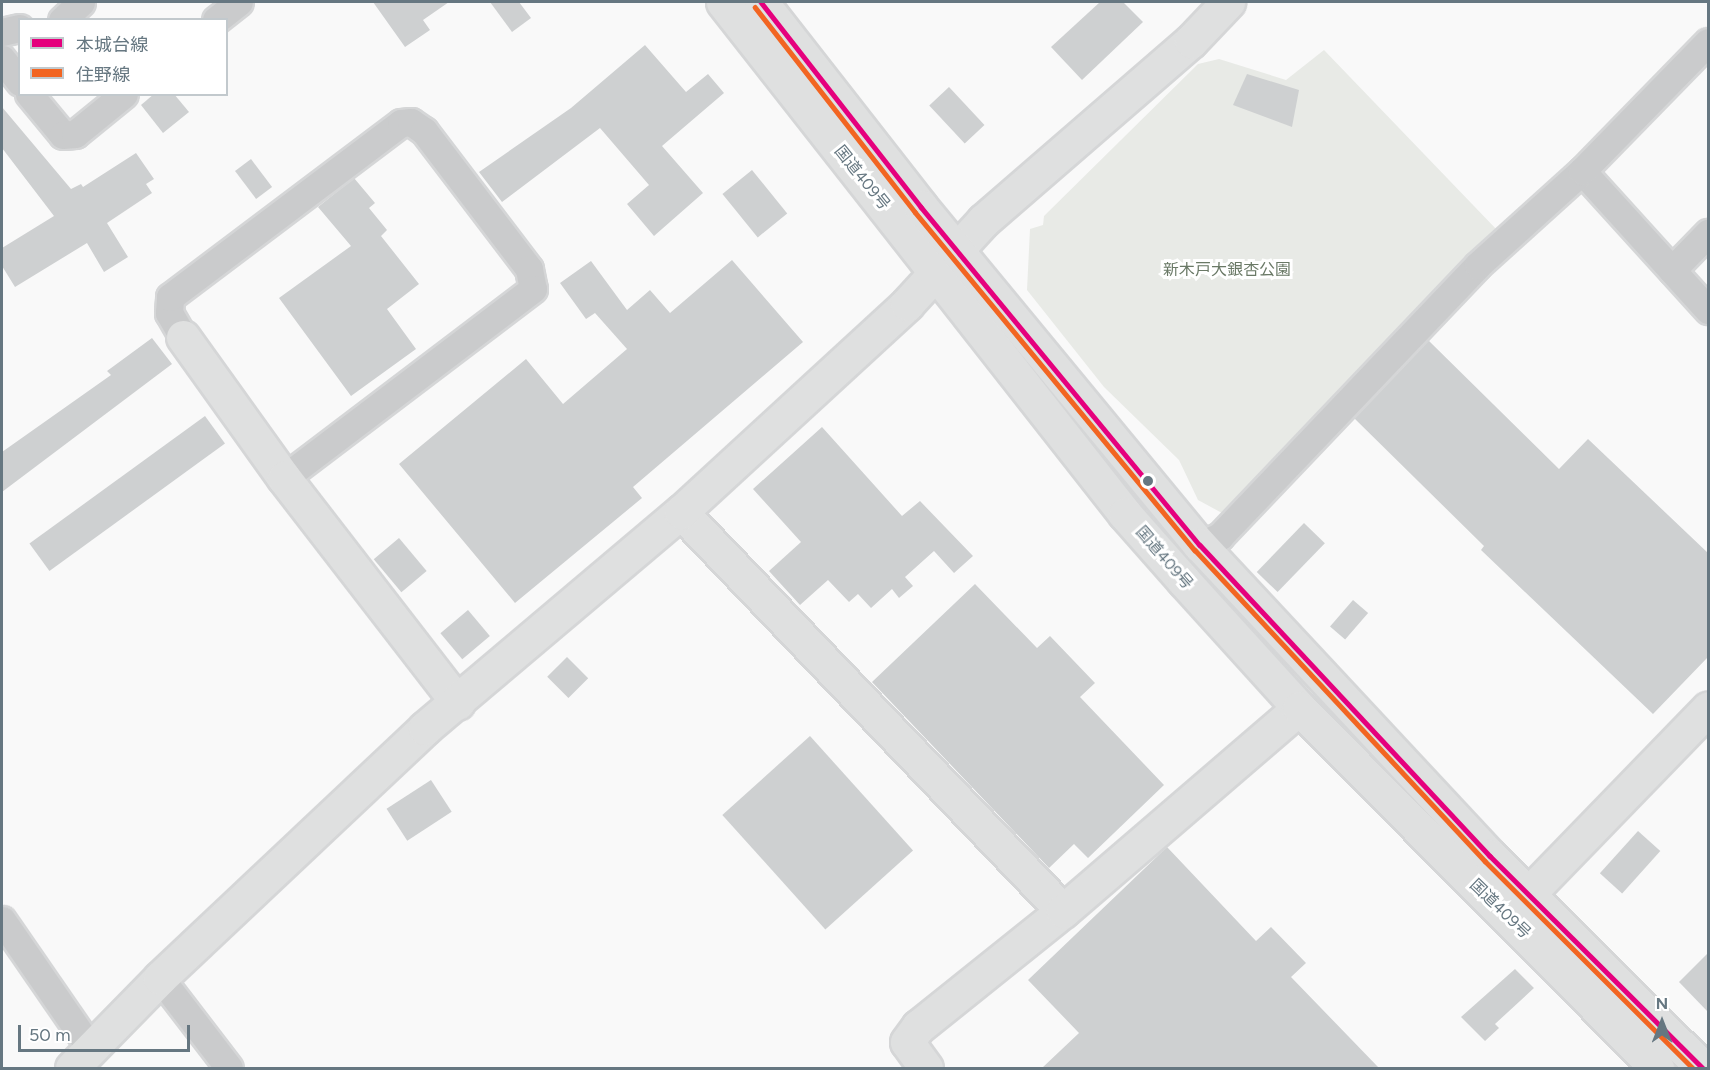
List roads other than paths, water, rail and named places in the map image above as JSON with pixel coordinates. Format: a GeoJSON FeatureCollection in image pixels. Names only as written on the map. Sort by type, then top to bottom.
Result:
{"type":"FeatureCollection","features":[{"type":"Feature","properties":{"kind":"main road","name":"国道409号"},"geometry":{"type":"LineString","coordinates":[[723,2],[947,263],[1200,545],[1490,856],[1531,893],[1702,1068]]}},
{"type":"Feature","properties":{"kind":"main road","name":"国道409号"},"geometry":{"type":"LineString","coordinates":[[761,2],[1125,514],[1299,708],[1658,1068]]}},
{"type":"Feature","properties":{"kind":"main road"},"geometry":{"type":"LineString","coordinates":[[1095,121],[1119,81],[1198,2]]}},
{"type":"Feature","properties":{"kind":"main road"},"geometry":{"type":"LineString","coordinates":[[82,1058],[160,978],[425,728],[458,703],[681,512],[947,263],[983,221],[1095,121],[1191,41],[1228,2]]}},
{"type":"Feature","properties":{"kind":"main road"},"geometry":{"type":"LineString","coordinates":[[183,337],[284,478],[458,703]]}},
{"type":"Feature","properties":{"kind":"main road"},"geometry":{"type":"LineString","coordinates":[[681,512],[1063,911]]}},
{"type":"Feature","properties":{"kind":"main road"},"geometry":{"type":"LineString","coordinates":[[926,1068],[910,1051],[910,1034],[1063,911],[1299,708]]}},
{"type":"Feature","properties":{"kind":"main road"},"geometry":{"type":"LineString","coordinates":[[1506,917],[1708,709]]}},
{"type":"Feature","properties":{"kind":"street"},"geometry":{"type":"LineString","coordinates":[[64,18],[81,2]]}},
{"type":"Feature","properties":{"kind":"street"},"geometry":{"type":"LineString","coordinates":[[219,18],[239,2]]}},
{"type":"Feature","properties":{"kind":"street"},"geometry":{"type":"LineString","coordinates":[[2,32],[18,28]]}},
{"type":"Feature","properties":{"kind":"street"},"geometry":{"type":"LineString","coordinates":[[1200,545],[1220,536],[1478,265],[1582,171],[1708,42]]}},
{"type":"Feature","properties":{"kind":"street"},"geometry":{"type":"LineString","coordinates":[[2,59],[18,79]]}},
{"type":"Feature","properties":{"kind":"street"},"geometry":{"type":"LineString","coordinates":[[31,96],[63,135],[75,134],[122,96]]}},
{"type":"Feature","properties":{"kind":"street"},"geometry":{"type":"LineString","coordinates":[[183,337],[169,313],[170,297],[401,123],[411,122],[424,131],[530,269],[533,289],[284,478]]}},
{"type":"Feature","properties":{"kind":"street"},"geometry":{"type":"LineString","coordinates":[[1582,171],[1708,310]]}},
{"type":"Feature","properties":{"kind":"street"},"geometry":{"type":"LineString","coordinates":[[1672,270],[1708,233]]}},
{"type":"Feature","properties":{"kind":"street"},"geometry":{"type":"LineString","coordinates":[[2,920],[82,1058]]}},
{"type":"Feature","properties":{"kind":"street"},"geometry":{"type":"LineString","coordinates":[[160,978],[229,1068]]}},
{"type":"Feature","properties":{"kind":"park label","name":"新木戸大銀杏公園"},"geometry":{"type":"Point","coordinates":[1227,270]}}]}
